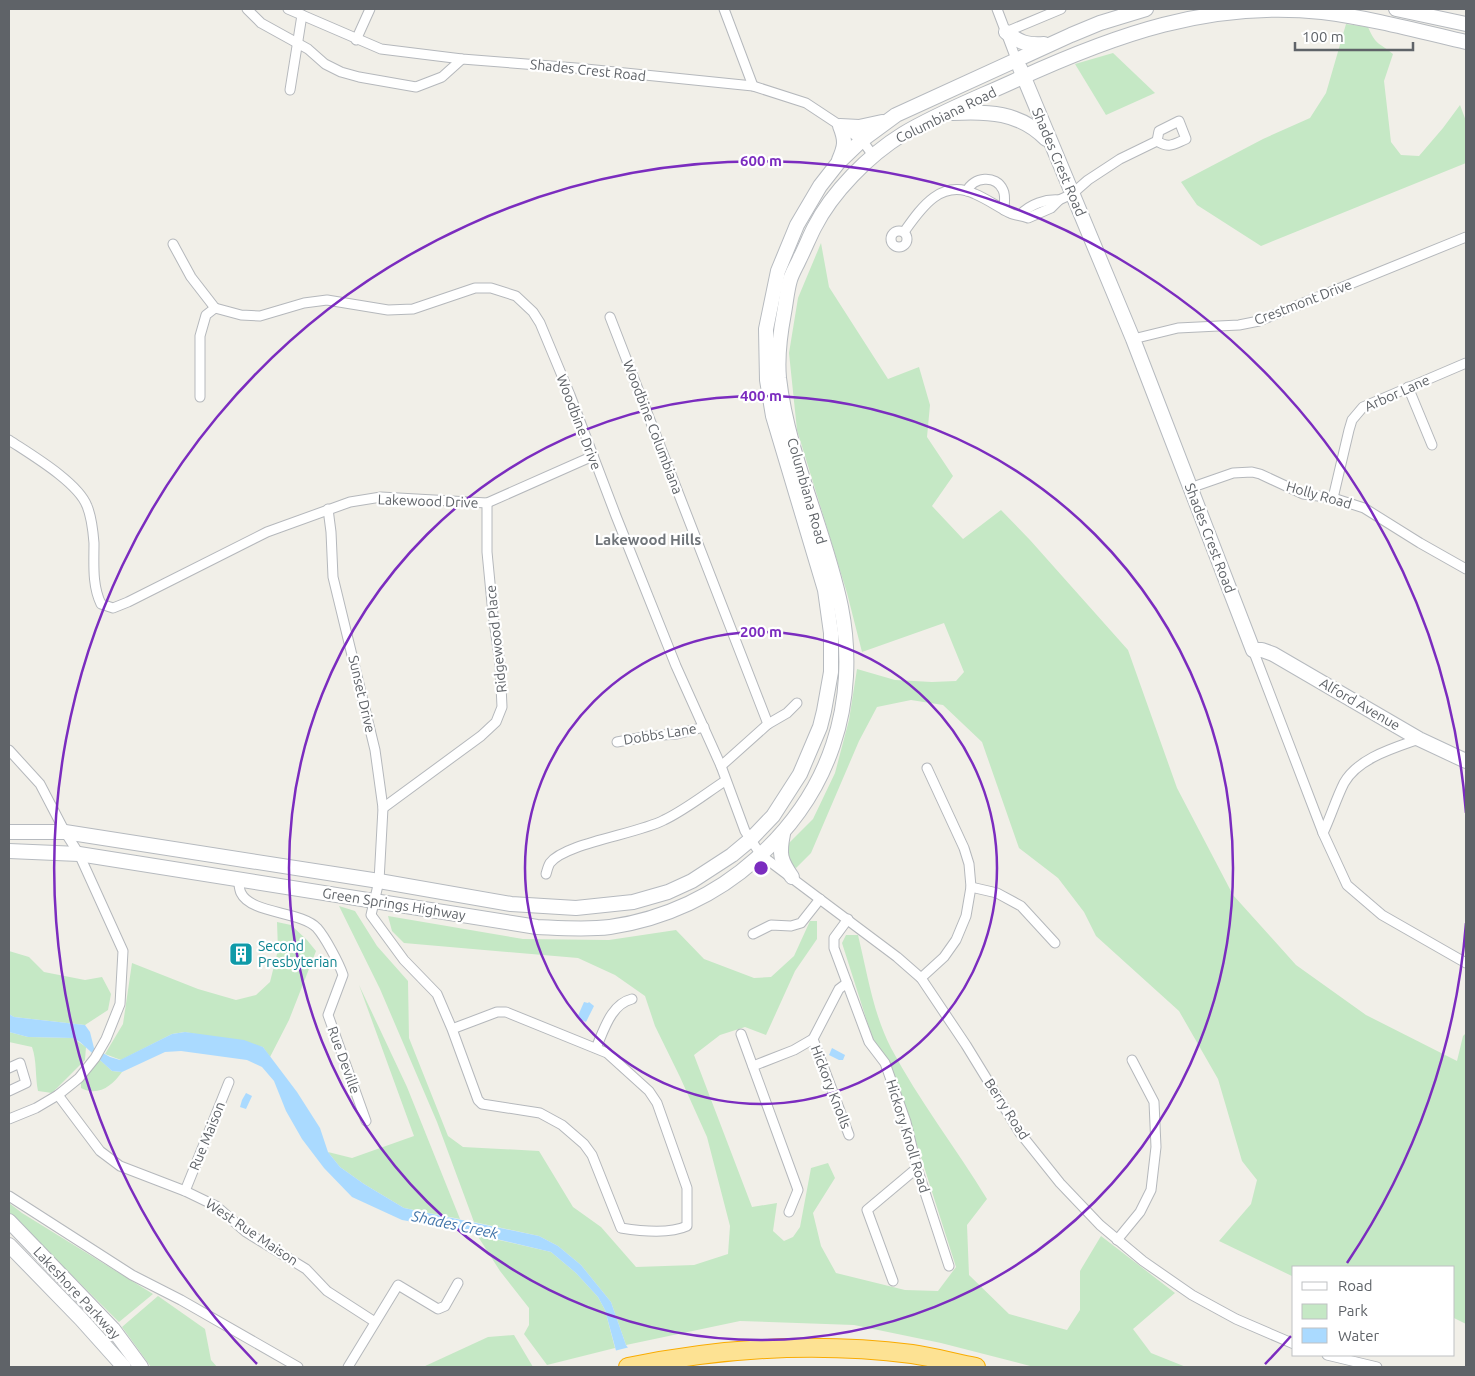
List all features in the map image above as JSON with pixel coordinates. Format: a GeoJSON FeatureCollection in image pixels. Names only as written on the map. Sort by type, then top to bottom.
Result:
{"type":"FeatureCollection","features":[{"type":"Feature","properties":{"kind":"highway"},"geometry":{"type":"LineString","coordinates":[[628,1367],[694,1355],[817,1347],[913,1354],[976,1367]]}},
{"type":"Feature","properties":{"kind":"main road","name":"Columbiana Road"},"geometry":{"type":"LineString","coordinates":[[761,854],[783,834],[804,804],[821,774],[833,746],[845,691],[846,652],[844,622],[831,589],[773,416],[767,380],[766,329],[778,271],[797,225],[820,186],[838,163],[862,140],[896,115],[1016,59],[1100,23],[1146,9]]}},
{"type":"Feature","properties":{"kind":"main road"},"geometry":{"type":"LineString","coordinates":[[1396,9],[1466,24]]}},
{"type":"Feature","properties":{"kind":"main road","name":"Columbiana Road"},"geometry":{"type":"LineString","coordinates":[[750,840],[773,816],[791,790],[820,727],[829,687],[832,659],[831,589],[787,420],[779,376],[779,339],[789,282],[814,228],[826,208],[846,182],[884,147],[907,131],[944,113],[1107,42],[1155,26],[1189,18],[1249,10],[1322,12],[1466,42]]}},
{"type":"Feature","properties":{"kind":"main road"},"geometry":{"type":"LineString","coordinates":[[1100,23],[1107,42]]}},
{"type":"Feature","properties":{"kind":"main road"},"geometry":{"type":"LineString","coordinates":[[1006,32],[1018,41],[1029,45],[1052,44]]}},
{"type":"Feature","properties":{"kind":"main road","name":"Shades Crest Road"},"geometry":{"type":"LineString","coordinates":[[1016,59],[1133,340],[1253,650]]}},
{"type":"Feature","properties":{"kind":"main road"},"geometry":{"type":"LineString","coordinates":[[944,113],[984,112],[1014,118],[1031,125],[1050,143]]}},
{"type":"Feature","properties":{"kind":"main road"},"geometry":{"type":"LineString","coordinates":[[838,163],[844,147],[844,137],[840,126],[858,127],[888,121]]}},
{"type":"Feature","properties":{"kind":"main road","name":"Alford Avenue"},"geometry":{"type":"LineString","coordinates":[[1253,650],[1262,650],[1273,654],[1419,739],[1466,762]]}},
{"type":"Feature","properties":{"kind":"main road","name":"Green Springs Highway"},"geometry":{"type":"LineString","coordinates":[[9,832],[65,832],[379,881],[511,904],[576,908],[633,902],[668,892],[692,880],[732,855],[750,840]]}},
{"type":"Feature","properties":{"kind":"main road"},"geometry":{"type":"LineString","coordinates":[[783,834],[780,857],[792,878]]}},
{"type":"Feature","properties":{"kind":"main road","name":"Green Springs Highway"},"geometry":{"type":"LineString","coordinates":[[9,851],[79,854],[537,927],[573,929],[610,927],[655,918],[702,897],[739,874],[761,854]]}},
{"type":"Feature","properties":{"kind":"main road","name":"Lakeshore Parkway"},"geometry":{"type":"LineString","coordinates":[[9,1221],[112,1329],[141,1367]]}},
{"type":"Feature","properties":{"kind":"main road","name":"Lakeshore Parkway"},"geometry":{"type":"LineString","coordinates":[[9,1245],[81,1319],[124,1367]]}},
{"type":"Feature","properties":{"kind":"street"},"geometry":{"type":"LineString","coordinates":[[247,9],[261,23],[308,49],[325,64],[341,72],[359,77],[416,87],[442,77],[462,58]]}},
{"type":"Feature","properties":{"kind":"street","name":"Shades Crest Road"},"geometry":{"type":"LineString","coordinates":[[288,9],[356,40],[382,49],[753,86],[806,103],[862,140],[874,157]]}},
{"type":"Feature","properties":{"kind":"street"},"geometry":{"type":"LineString","coordinates":[[356,40],[370,9]]}},
{"type":"Feature","properties":{"kind":"street"},"geometry":{"type":"LineString","coordinates":[[724,9],[753,86]]}},
{"type":"Feature","properties":{"kind":"street"},"geometry":{"type":"LineString","coordinates":[[997,9],[1016,59]]}},
{"type":"Feature","properties":{"kind":"street"},"geometry":{"type":"LineString","coordinates":[[1006,32],[1061,9]]}},
{"type":"Feature","properties":{"kind":"street"},"geometry":{"type":"LineString","coordinates":[[290,90],[302,15]]}},
{"type":"Feature","properties":{"kind":"street"},"geometry":{"type":"LineString","coordinates":[[904,232],[921,207],[929,199],[950,191],[962,190],[974,193],[1012,214],[1028,218],[1051,208],[1059,200],[1072,194],[1088,180],[1120,159],[1157,141]]}},
{"type":"Feature","properties":{"kind":"street"},"geometry":{"type":"LineString","coordinates":[[966,191],[974,182],[980,179],[996,182],[1003,188],[1005,195],[1004,210]]}},
{"type":"Feature","properties":{"kind":"street","name":"Crestmont Drive"},"geometry":{"type":"LineString","coordinates":[[1133,340],[1178,328],[1239,325],[1259,321],[1466,237]]}},
{"type":"Feature","properties":{"kind":"street"},"geometry":{"type":"LineString","coordinates":[[173,244],[191,277],[215,308],[206,315],[200,336],[200,397]]}},
{"type":"Feature","properties":{"kind":"street","name":"Woodbine Drive"},"geometry":{"type":"LineString","coordinates":[[215,308],[241,315],[260,316],[304,303],[327,300],[388,310],[413,309],[475,288],[491,288],[516,296],[533,312],[540,323],[570,395],[673,657],[721,766],[725,781],[750,840]]}},
{"type":"Feature","properties":{"kind":"street","name":"Woodbine Columbiana"},"geometry":{"type":"LineString","coordinates":[[610,318],[768,724]]}},
{"type":"Feature","properties":{"kind":"street","name":"Arbor Lane"},"geometry":{"type":"LineString","coordinates":[[1333,498],[1352,420],[1363,407],[1466,363]]}},
{"type":"Feature","properties":{"kind":"street"},"geometry":{"type":"LineString","coordinates":[[1408,387],[1432,445]]}},
{"type":"Feature","properties":{"kind":"street","name":"Lakewood Drive"},"geometry":{"type":"LineString","coordinates":[[9,440],[50,468],[79,492],[87,504],[93,530],[95,591],[101,604],[113,608],[268,532],[350,502],[380,497],[487,503],[593,456]]}},
{"type":"Feature","properties":{"kind":"street","name":"Holly Road"},"geometry":{"type":"LineString","coordinates":[[1190,488],[1233,473],[1252,472],[1303,494],[1333,498],[1364,508],[1466,569]]}},
{"type":"Feature","properties":{"kind":"street","name":"Ridgewood Place"},"geometry":{"type":"LineString","coordinates":[[383,808],[481,736],[496,722],[502,707],[500,664],[487,552],[487,503]]}},
{"type":"Feature","properties":{"kind":"street","name":"Sunset Drive"},"geometry":{"type":"LineString","coordinates":[[328,509],[333,577],[373,742],[383,808],[379,881],[374,902]]}},
{"type":"Feature","properties":{"kind":"street","name":"Shades Crest Road"},"geometry":{"type":"LineString","coordinates":[[1253,650],[1323,832],[1347,885],[1382,915],[1466,963]]}},
{"type":"Feature","properties":{"kind":"street"},"geometry":{"type":"LineString","coordinates":[[721,766],[768,724],[787,713],[797,703]]}},
{"type":"Feature","properties":{"kind":"street","name":"Dobbs Lane"},"geometry":{"type":"LineString","coordinates":[[616,742],[649,736],[677,734],[704,727]]}},
{"type":"Feature","properties":{"kind":"street"},"geometry":{"type":"LineString","coordinates":[[1323,832],[1345,781],[1357,768],[1376,756],[1419,739]]}},
{"type":"Feature","properties":{"kind":"street"},"geometry":{"type":"LineString","coordinates":[[9,750],[40,784],[65,832],[79,854],[123,951],[120,1004],[103,1044],[90,1064],[79,1078],[58,1095],[36,1108],[9,1119]]}},
{"type":"Feature","properties":{"kind":"street"},"geometry":{"type":"LineString","coordinates":[[921,978],[944,957],[956,940],[966,916],[971,887],[969,864],[964,848],[927,768]]}},
{"type":"Feature","properties":{"kind":"street"},"geometry":{"type":"LineString","coordinates":[[546,874],[550,864],[559,856],[583,845],[646,828],[665,820],[725,781]]}},
{"type":"Feature","properties":{"kind":"street","name":"Berry Road"},"geometry":{"type":"LineString","coordinates":[[750,840],[761,854],[848,919],[921,978],[957,1030],[1033,1150],[1071,1196],[1117,1240],[1156,1270],[1213,1307],[1292,1343]]}},
{"type":"Feature","properties":{"kind":"street","name":"Rue Deville"},"geometry":{"type":"LineString","coordinates":[[238,878],[241,894],[254,905],[308,922],[317,928],[340,965],[343,975],[328,1015],[366,1121]]}},
{"type":"Feature","properties":{"kind":"street"},"geometry":{"type":"LineString","coordinates":[[971,887],[997,894],[1021,906],[1055,943]]}},
{"type":"Feature","properties":{"kind":"street"},"geometry":{"type":"LineString","coordinates":[[753,934],[771,925],[791,926],[801,923],[820,899]]}},
{"type":"Feature","properties":{"kind":"street"},"geometry":{"type":"LineString","coordinates":[[374,902],[370,915],[404,960],[437,994],[478,1100],[482,1104],[540,1113],[562,1125],[584,1144],[592,1156],[621,1228],[678,1230],[687,1226],[687,1188],[656,1103],[649,1091],[607,1053],[506,1012],[496,1012],[452,1029]]}},
{"type":"Feature","properties":{"kind":"street"},"geometry":{"type":"LineString","coordinates":[[847,983],[833,943],[836,934],[848,919]]}},
{"type":"Feature","properties":{"kind":"street","name":"Hickory Knolls"},"geometry":{"type":"LineString","coordinates":[[753,1066],[794,1050],[812,1039],[839,989],[847,983]]}},
{"type":"Feature","properties":{"kind":"street","name":"Hickory Knoll Road"},"geometry":{"type":"LineString","coordinates":[[847,983],[869,1042],[884,1063],[906,1122],[918,1168],[949,1266]]}},
{"type":"Feature","properties":{"kind":"street"},"geometry":{"type":"LineString","coordinates":[[596,1048],[616,1007],[625,1000],[632,999]]}},
{"type":"Feature","properties":{"kind":"street"},"geometry":{"type":"LineString","coordinates":[[741,1034],[798,1190],[788,1212]]}},
{"type":"Feature","properties":{"kind":"street","name":"Hickory Knolls"},"geometry":{"type":"LineString","coordinates":[[812,1039],[849,1135]]}},
{"type":"Feature","properties":{"kind":"street"},"geometry":{"type":"LineString","coordinates":[[1117,1240],[1140,1212],[1151,1190],[1156,1147],[1154,1102],[1132,1060]]}},
{"type":"Feature","properties":{"kind":"street"},"geometry":{"type":"LineString","coordinates":[[9,1068],[20,1063],[26,1083],[9,1091]]}},
{"type":"Feature","properties":{"kind":"street","name":"Rue Maison"},"geometry":{"type":"LineString","coordinates":[[185,1191],[229,1082]]}},
{"type":"Feature","properties":{"kind":"street","name":"West Rue Maison"},"geometry":{"type":"LineString","coordinates":[[58,1095],[100,1151],[120,1166],[185,1191],[216,1206],[246,1232],[306,1268],[327,1291],[375,1322]]}},
{"type":"Feature","properties":{"kind":"street"},"geometry":{"type":"LineString","coordinates":[[893,1281],[867,1210],[918,1168]]}},
{"type":"Feature","properties":{"kind":"street"},"geometry":{"type":"LineString","coordinates":[[9,1196],[132,1275],[181,1300],[298,1367]]}},
{"type":"Feature","properties":{"kind":"street"},"geometry":{"type":"LineString","coordinates":[[348,1367],[398,1286],[438,1309],[445,1306],[458,1283]]}},
{"type":"Feature","properties":{"kind":"street"},"geometry":{"type":"LineString","coordinates":[[1331,1356],[1378,1367]]}},
{"type":"Feature","properties":{"kind":"green space"},"geometry":{"type":"Polygon","coordinates":[[[1346,24],[1368,27],[1376,41],[1393,54],[1384,81],[1391,142],[1401,155],[1419,156],[1460,105],[1466,121],[1466,163],[1261,246],[1197,205],[1181,182],[1263,139],[1310,118],[1326,93],[1346,24]]]}},
{"type":"Feature","properties":{"kind":"green space"},"geometry":{"type":"Polygon","coordinates":[[[1113,53],[1155,93],[1106,115],[1075,64],[1113,53]]]}},
{"type":"Feature","properties":{"kind":"green space"},"geometry":{"type":"Polygon","coordinates":[[[821,243],[829,287],[888,379],[919,367],[930,405],[927,437],[953,476],[932,506],[963,539],[1001,510],[1128,650],[1177,788],[1233,895],[1296,965],[1366,1015],[1457,1061],[1463,1036],[1466,1033],[1466,1324],[1455,1318],[1455,1266],[1292,1266],[1292,1276],[1219,1241],[1251,1204],[1257,1180],[1242,1161],[1218,1079],[1179,1011],[1096,936],[1084,912],[1058,878],[1019,848],[982,742],[943,705],[911,700],[877,707],[859,741],[811,853],[796,868],[788,862],[786,846],[813,819],[835,773],[849,720],[857,669],[895,680],[932,682],[956,681],[964,672],[944,623],[862,652],[847,593],[797,430],[789,353],[798,298],[821,243]]]}},
{"type":"Feature","properties":{"kind":"green space"},"geometry":{"type":"Polygon","coordinates":[[[339,906],[355,911],[377,946],[408,981],[409,1038],[448,1136],[463,1147],[539,1151],[573,1207],[601,1227],[636,1267],[694,1265],[728,1254],[730,1226],[707,1137],[655,1026],[645,996],[615,975],[578,958],[404,943],[392,931],[388,916],[523,939],[609,940],[676,930],[704,959],[754,978],[771,977],[794,956],[810,921],[817,921],[817,939],[795,971],[766,1035],[745,1027],[720,1035],[694,1055],[752,1207],[777,1203],[773,1231],[784,1241],[793,1237],[800,1227],[811,1168],[828,1163],[835,1178],[813,1213],[821,1246],[836,1273],[905,1290],[938,1291],[956,1267],[896,1079],[872,1037],[842,943],[846,935],[858,935],[875,1007],[891,1048],[913,1087],[987,1199],[967,1225],[969,1275],[1009,1314],[1067,1330],[1080,1310],[1080,1271],[1101,1236],[1175,1293],[1133,1329],[1151,1353],[1186,1367],[1034,1367],[941,1343],[854,1325],[740,1321],[626,1345],[611,1302],[581,1265],[558,1246],[539,1236],[474,1222],[437,1122],[380,989],[339,906]]]}},
{"type":"Feature","properties":{"kind":"green space"},"geometry":{"type":"Polygon","coordinates":[[[277,922],[291,925],[316,951],[289,1020],[270,1057],[263,1047],[185,1032],[172,1034],[121,1060],[105,1054],[123,1024],[132,963],[198,989],[236,1000],[256,995],[270,982],[278,950],[277,922]]]}},
{"type":"Feature","properties":{"kind":"green space"},"geometry":{"type":"Polygon","coordinates":[[[9,951],[29,957],[44,972],[85,980],[102,977],[111,994],[108,1010],[85,1025],[14,1017],[9,1014],[9,951]]]}},
{"type":"Feature","properties":{"kind":"green space"},"geometry":{"type":"Polygon","coordinates":[[[359,985],[407,1087],[460,1219],[404,1208],[340,1167],[328,1152],[352,1158],[414,1136],[359,985]]]}},
{"type":"Feature","properties":{"kind":"green space"},"geometry":{"type":"Polygon","coordinates":[[[9,1032],[28,1037],[73,1038],[86,1047],[85,1060],[52,1093],[38,1091],[32,1047],[9,1042],[9,1032]]]}},
{"type":"Feature","properties":{"kind":"green space"},"geometry":{"type":"Polygon","coordinates":[[[99,1059],[112,1071],[122,1072],[114,1082],[99,1091],[81,1088],[81,1080],[99,1059]]]}},
{"type":"Feature","properties":{"kind":"green space"},"geometry":{"type":"Polygon","coordinates":[[[9,1203],[22,1213],[153,1294],[119,1322],[9,1213],[9,1203]]]}},
{"type":"Feature","properties":{"kind":"green space"},"geometry":{"type":"Polygon","coordinates":[[[477,1235],[551,1252],[576,1273],[598,1297],[605,1310],[615,1348],[547,1365],[524,1334],[529,1325],[529,1308],[500,1271],[477,1235]]]}},
{"type":"Feature","properties":{"kind":"green space"},"geometry":{"type":"Polygon","coordinates":[[[158,1296],[205,1329],[211,1360],[217,1367],[151,1367],[122,1327],[158,1296]]]}},
{"type":"Feature","properties":{"kind":"green space"},"geometry":{"type":"Polygon","coordinates":[[[514,1335],[533,1367],[423,1367],[488,1337],[514,1335]]]}},
{"type":"Feature","properties":{"kind":"water"},"geometry":{"type":"Polygon","coordinates":[[[584,1002],[589,1002],[594,1006],[586,1022],[577,1018],[584,1002]]]}},
{"type":"Feature","properties":{"kind":"water","name":"Shades Creek"},"geometry":{"type":"Polygon","coordinates":[[[9,1014],[14,1017],[85,1025],[90,1032],[94,1048],[120,1060],[172,1034],[185,1032],[244,1040],[263,1047],[297,1092],[320,1128],[328,1152],[340,1167],[404,1208],[539,1236],[558,1246],[581,1265],[611,1302],[626,1345],[642,1367],[618,1358],[605,1310],[598,1297],[576,1273],[551,1252],[459,1230],[402,1220],[352,1197],[324,1168],[302,1139],[286,1111],[274,1081],[262,1067],[247,1060],[181,1051],[165,1052],[122,1072],[112,1071],[73,1038],[28,1037],[9,1032],[9,1014]]]}},
{"type":"Feature","properties":{"kind":"water"},"geometry":{"type":"Polygon","coordinates":[[[832,1048],[845,1055],[843,1060],[829,1055],[832,1048]]]}},
{"type":"Feature","properties":{"kind":"water"},"geometry":{"type":"Polygon","coordinates":[[[246,1093],[252,1096],[246,1109],[240,1107],[246,1093]]]}},
{"type":"Feature","properties":{"kind":"pier"},"geometry":{"type":"Polygon","coordinates":[[[630,1347],[644,1366],[621,1367],[614,1351],[630,1347]]]}},
{"type":"Feature","properties":{"kind":"place","name":"Second Presbyterian"},"geometry":{"type":"Point","coordinates":[241,954]}},
{"type":"Feature","properties":{"kind":"district","name":"Lakewood Hills"},"geometry":{"type":"Point","coordinates":[648,540]}}]}
